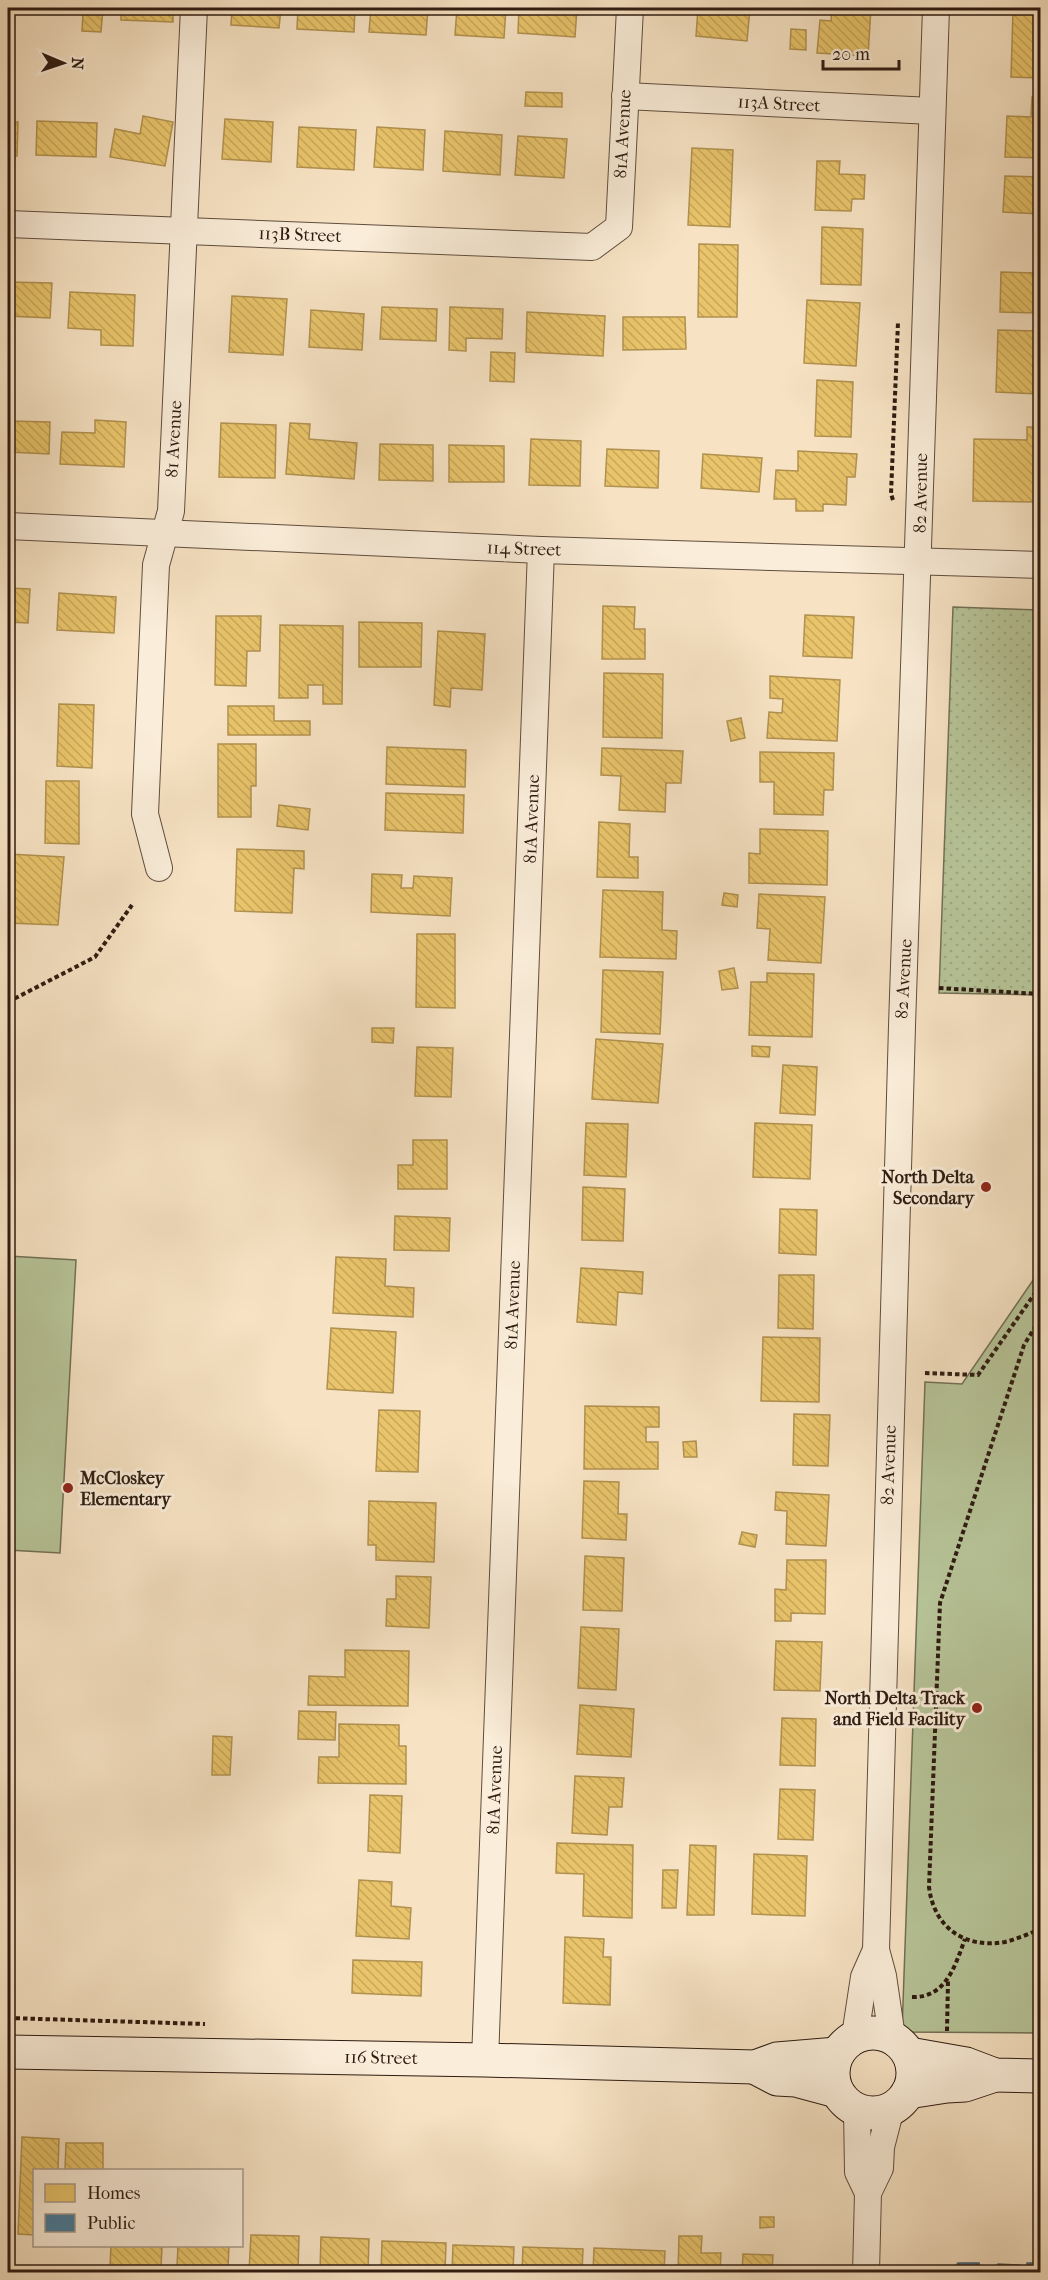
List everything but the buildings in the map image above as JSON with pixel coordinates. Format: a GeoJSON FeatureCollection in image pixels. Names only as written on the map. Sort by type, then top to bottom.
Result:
{"type":"FeatureCollection","features":[{"type":"Feature","properties":{"kind":"street","name":"81 Avenue"},"geometry":{"type":"LineString","coordinates":[[159,868],[145,814],[156,565],[171,511],[194,8]]}},
{"type":"Feature","properties":{"kind":"street","name":"81A Avenue"},"geometry":{"type":"LineString","coordinates":[[592,247],[619,227],[630,8]]}},
{"type":"Feature","properties":{"kind":"street","name":"82 Avenue"},"geometry":{"type":"LineString","coordinates":[[900,2046],[876,1950],[902,1038],[936,8]]}},
{"type":"Feature","properties":{"kind":"street","name":"113A Street"},"geometry":{"type":"LineString","coordinates":[[625,96],[932,111]]}},
{"type":"Feature","properties":{"kind":"street","name":"113B Street"},"geometry":{"type":"LineString","coordinates":[[8,224],[592,247]]}},
{"type":"Feature","properties":{"kind":"street","name":"114 Street"},"geometry":{"type":"LineString","coordinates":[[8,526],[165,535],[1041,565]]}},
{"type":"Feature","properties":{"kind":"street","name":"81A Avenue"},"geometry":{"type":"LineString","coordinates":[[485,2060],[542,549]]}},
{"type":"Feature","properties":{"kind":"street","name":"82 Avenue"},"geometry":{"type":"LineString","coordinates":[[846,2045],[864,1977],[876,1950]]}},
{"type":"Feature","properties":{"kind":"street"},"geometry":{"type":"LineString","coordinates":[[994,2075],[965,2085],[947,2086],[900,2100],[880,2112],[868,2113],[847,2100],[833,2079],[833,2066],[846,2045],[867,2032],[880,2033],[900,2046],[966,2064],[994,2075],[1041,2076]]}},
{"type":"Feature","properties":{"kind":"street","name":"116 Street"},"geometry":{"type":"LineString","coordinates":[[8,2052],[755,2067],[777,2059],[846,2045]]}},
{"type":"Feature","properties":{"kind":"street"},"geometry":{"type":"LineString","coordinates":[[866,2272],[868,2193],[880,2168],[881,2147],[900,2100],[912,2080],[912,2067],[900,2046]]}},
{"type":"Feature","properties":{"kind":"street","name":"116 Street"},"geometry":{"type":"LineString","coordinates":[[755,2067],[777,2079],[796,2080],[847,2100]]}},
{"type":"Feature","properties":{"kind":"street"},"geometry":{"type":"LineString","coordinates":[[847,2100],[858,2172],[868,2193]]}},
{"type":"Feature","properties":{"kind":"path"},"geometry":{"type":"LineString","coordinates":[[8,1002],[95,957],[132,905]]}},
{"type":"Feature","properties":{"kind":"path"},"geometry":{"type":"LineString","coordinates":[[939,988],[1041,994]]}},
{"type":"Feature","properties":{"kind":"path"},"geometry":{"type":"LineString","coordinates":[[925,1373],[978,1375],[1041,1286]]}},
{"type":"Feature","properties":{"kind":"path"},"geometry":{"type":"LineString","coordinates":[[1041,1319],[1024,1345],[940,1603],[929,1887],[931,1901],[943,1922],[952,1932],[965,1940],[1008,1941],[1041,1929]]}},
{"type":"Feature","properties":{"kind":"path"},"geometry":{"type":"LineString","coordinates":[[947,2041],[948,1980],[965,1940]]}},
{"type":"Feature","properties":{"kind":"path"},"geometry":{"type":"LineString","coordinates":[[905,1997],[923,1998],[948,1980]]}},
{"type":"Feature","properties":{"kind":"green space"},"geometry":{"type":"Polygon","coordinates":[[[953,607],[1040,610],[1040,995],[939,993],[953,607]]]}},
{"type":"Feature","properties":{"kind":"green space"},"geometry":{"type":"Polygon","coordinates":[[[8,1256],[76,1260],[60,1553],[8,1550],[8,1256]]]}},
{"type":"Feature","properties":{"kind":"green space","name":"North Delta Track and Field Facility"},"geometry":{"type":"Polygon","coordinates":[[[1040,1270],[1040,2033],[902,2032],[925,1382],[962,1384],[1040,1270]]]}},
{"type":"Feature","properties":{"kind":"place","name":"North Delta Secondary"},"geometry":{"type":"Point","coordinates":[986,1187]}},
{"type":"Feature","properties":{"kind":"place","name":"McCloskey Elementary"},"geometry":{"type":"Point","coordinates":[68,1488]}},
{"type":"Feature","properties":{"kind":"place","name":"North Delta Track and Field Facility"},"geometry":{"type":"Point","coordinates":[977,1708]}}]}
